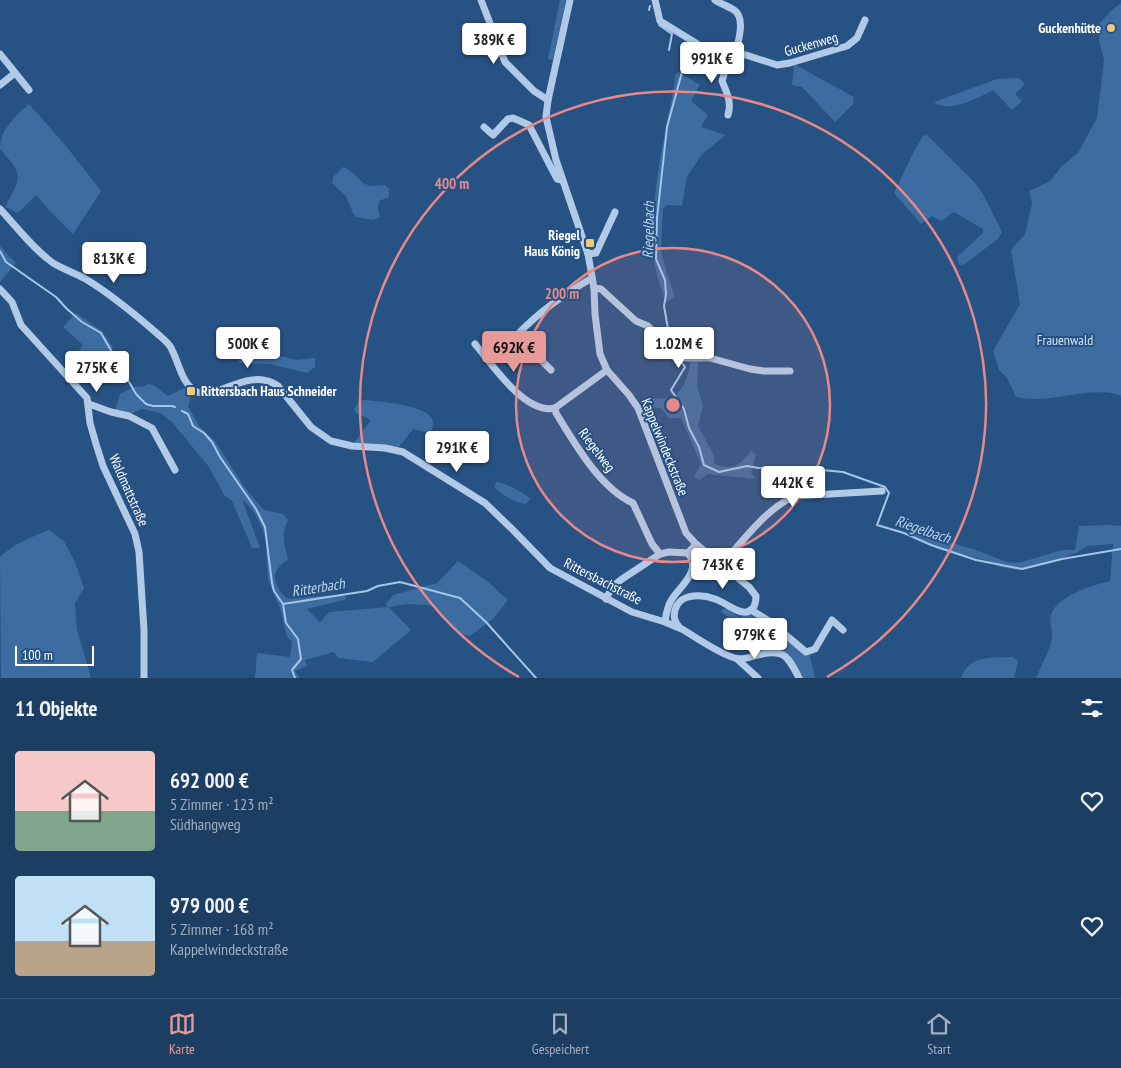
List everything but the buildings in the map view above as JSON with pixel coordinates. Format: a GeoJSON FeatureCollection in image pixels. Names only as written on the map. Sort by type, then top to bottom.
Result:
{"type":"FeatureCollection","features":[{"type":"Feature","properties":{"kind":"street"},"geometry":{"type":"LineString","coordinates":[[481,0],[505,62],[534,91],[548,100]]}},
{"type":"Feature","properties":{"kind":"street","name":"Kappelwindeckstraße"},"geometry":{"type":"LineString","coordinates":[[570,0],[546,117],[562,180],[588,254],[594,288],[600,354],[607,370],[638,408],[682,526],[689,538],[754,592],[756,601],[751,610]]}},
{"type":"Feature","properties":{"kind":"street","name":"Guckenweg"},"geometry":{"type":"LineString","coordinates":[[655,0],[658,16],[662,24],[704,48],[746,54],[772,64],[790,63],[851,44],[857,38],[865,20]]}},
{"type":"Feature","properties":{"kind":"street"},"geometry":{"type":"LineString","coordinates":[[715,0],[735,10],[739,15],[740,34],[733,53],[729,58],[722,81],[729,95],[728,115]]}},
{"type":"Feature","properties":{"kind":"street"},"geometry":{"type":"LineString","coordinates":[[0,54],[29,90]]}},
{"type":"Feature","properties":{"kind":"street"},"geometry":{"type":"LineString","coordinates":[[0,85],[15,73]]}},
{"type":"Feature","properties":{"kind":"street"},"geometry":{"type":"LineString","coordinates":[[484,128],[493,135],[508,120],[513,118],[529,125],[552,171],[557,179],[562,180]]}},
{"type":"Feature","properties":{"kind":"street","name":"Rittersbachstraße"},"geometry":{"type":"LineString","coordinates":[[0,209],[42,254],[113,297],[161,337],[172,348],[183,376],[197,392],[204,393],[248,380],[273,382],[311,427],[322,435],[344,444],[394,450],[415,458],[484,503],[507,523],[550,568],[632,612],[680,628]]}},
{"type":"Feature","properties":{"kind":"street"},"geometry":{"type":"LineString","coordinates":[[588,254],[596,252],[615,212]]}},
{"type":"Feature","properties":{"kind":"street"},"geometry":{"type":"LineString","coordinates":[[552,370],[530,349],[520,333],[568,292],[592,278]]}},
{"type":"Feature","properties":{"kind":"street"},"geometry":{"type":"LineString","coordinates":[[0,288],[12,302],[21,325],[87,398],[89,404],[129,416],[152,428],[175,470]]}},
{"type":"Feature","properties":{"kind":"street"},"geometry":{"type":"LineString","coordinates":[[594,288],[600,289],[636,321],[648,326],[681,358],[710,358],[750,370],[790,371]]}},
{"type":"Feature","properties":{"kind":"street"},"geometry":{"type":"LineString","coordinates":[[475,344],[520,396],[544,409],[555,408],[607,370]]}},
{"type":"Feature","properties":{"kind":"street","name":"Waldmattstraße"},"geometry":{"type":"LineString","coordinates":[[89,404],[90,423],[96,444],[135,534],[139,552],[144,630],[144,678]]}},
{"type":"Feature","properties":{"kind":"street","name":"Riegelweg"},"geometry":{"type":"LineString","coordinates":[[555,408],[578,451],[605,483],[623,498],[633,503],[652,544],[660,554]]}},
{"type":"Feature","properties":{"kind":"street"},"geometry":{"type":"LineString","coordinates":[[692,571],[716,572],[747,535],[786,499],[796,496],[882,491]]}},
{"type":"Feature","properties":{"kind":"street"},"geometry":{"type":"LineString","coordinates":[[688,553],[696,544]]}},
{"type":"Feature","properties":{"kind":"street"},"geometry":{"type":"LineString","coordinates":[[606,599],[612,587],[660,554],[669,552],[688,553]]}},
{"type":"Feature","properties":{"kind":"street"},"geometry":{"type":"LineString","coordinates":[[665,622],[672,598],[688,581],[692,571],[692,562],[688,553]]}},
{"type":"Feature","properties":{"kind":"street"},"geometry":{"type":"LineString","coordinates":[[758,678],[737,659],[680,628],[675,623],[675,611],[680,601],[691,596],[710,597],[740,612],[751,610],[769,621],[806,652],[815,649],[832,620],[844,630]]}},
{"type":"Feature","properties":{"kind":"street"},"geometry":{"type":"LineString","coordinates":[[737,659],[768,652],[783,654],[792,663],[799,678]]}},
{"type":"Feature","properties":{"kind":"green space"},"geometry":{"type":"Polygon","coordinates":[[[560,0],[566,0],[553,60],[548,59],[560,0]]]}},
{"type":"Feature","properties":{"kind":"green space","name":"Frauenwald"},"geometry":{"type":"Polygon","coordinates":[[[1121,3],[1121,396],[1103,392],[1035,399],[1016,397],[1007,378],[999,370],[993,351],[1020,304],[1011,250],[1025,234],[1032,203],[1029,191],[1050,181],[1062,166],[1078,153],[1097,118],[1104,60],[1099,41],[1100,23],[1121,3]]]}},
{"type":"Feature","properties":{"kind":"green space"},"geometry":{"type":"Polygon","coordinates":[[[794,64],[854,97],[853,104],[835,122],[802,87],[792,85],[794,64]]]}},
{"type":"Feature","properties":{"kind":"green space"},"geometry":{"type":"Polygon","coordinates":[[[679,72],[700,85],[691,101],[708,115],[701,127],[726,135],[702,154],[687,177],[682,206],[667,205],[663,209],[661,251],[675,297],[666,302],[655,265],[653,215],[659,165],[675,75],[679,72]]]}},
{"type":"Feature","properties":{"kind":"green space"},"geometry":{"type":"Polygon","coordinates":[[[1018,78],[1025,84],[1015,94],[1022,101],[1012,110],[993,90],[964,104],[955,106],[940,105],[934,102],[997,79],[1018,78]]]}},
{"type":"Feature","properties":{"kind":"green space"},"geometry":{"type":"Polygon","coordinates":[[[29,104],[66,146],[101,191],[73,234],[36,195],[18,213],[5,207],[15,188],[18,176],[13,165],[0,149],[1,142],[6,129],[29,104]]]}},
{"type":"Feature","properties":{"kind":"green space"},"geometry":{"type":"Polygon","coordinates":[[[927,135],[974,182],[983,194],[1002,232],[998,239],[962,266],[959,264],[957,257],[983,233],[983,229],[954,212],[941,221],[932,216],[921,224],[894,193],[913,153],[923,136],[927,135]]]}},
{"type":"Feature","properties":{"kind":"green space"},"geometry":{"type":"Polygon","coordinates":[[[343,167],[368,185],[385,185],[389,189],[389,197],[379,201],[380,217],[373,220],[356,217],[353,213],[346,196],[332,183],[333,177],[343,167]]]}},
{"type":"Feature","properties":{"kind":"green space"},"geometry":{"type":"Polygon","coordinates":[[[0,246],[16,263],[0,282],[0,246]]]}},
{"type":"Feature","properties":{"kind":"green space"},"geometry":{"type":"Polygon","coordinates":[[[76,313],[102,331],[113,348],[88,373],[76,354],[83,345],[63,327],[76,313]]]}},
{"type":"Feature","properties":{"kind":"green space"},"geometry":{"type":"Polygon","coordinates":[[[266,352],[296,360],[315,358],[315,367],[307,373],[270,364],[239,363],[235,355],[266,352]]]}},
{"type":"Feature","properties":{"kind":"green space"},"geometry":{"type":"Polygon","coordinates":[[[698,361],[697,386],[703,405],[698,426],[714,456],[714,463],[726,467],[735,466],[751,451],[756,454],[751,473],[756,479],[707,474],[700,480],[694,477],[701,464],[681,418],[669,418],[661,408],[648,407],[651,398],[669,398],[680,391],[691,362],[698,361]]]}},
{"type":"Feature","properties":{"kind":"green space"},"geometry":{"type":"Polygon","coordinates":[[[149,384],[155,386],[168,396],[184,388],[192,394],[188,406],[199,426],[215,441],[245,488],[264,510],[283,514],[288,520],[284,544],[288,559],[281,565],[275,576],[276,584],[283,595],[290,599],[343,594],[347,598],[307,609],[320,622],[329,612],[388,607],[386,604],[393,595],[437,583],[458,561],[487,581],[508,600],[493,619],[470,636],[462,635],[436,608],[428,605],[406,604],[389,607],[411,630],[373,662],[338,658],[334,652],[305,660],[307,666],[295,671],[300,678],[255,678],[257,653],[290,657],[292,641],[287,637],[280,608],[268,580],[265,538],[262,528],[254,512],[242,499],[260,548],[252,548],[232,501],[224,495],[209,467],[171,421],[160,413],[142,409],[131,414],[115,411],[120,394],[137,386],[141,387],[149,384]]]}},
{"type":"Feature","properties":{"kind":"green space"},"geometry":{"type":"Polygon","coordinates":[[[360,401],[403,405],[424,412],[430,416],[433,422],[432,430],[426,432],[413,429],[398,448],[353,444],[371,420],[356,413],[354,409],[360,401]]]}},
{"type":"Feature","properties":{"kind":"green space"},"geometry":{"type":"Polygon","coordinates":[[[497,482],[515,489],[530,499],[526,504],[512,500],[494,487],[497,482]]]}},
{"type":"Feature","properties":{"kind":"green space"},"geometry":{"type":"Polygon","coordinates":[[[1079,526],[1121,526],[1121,678],[1036,678],[1051,642],[1050,618],[1054,608],[1076,592],[1110,581],[1113,544],[1088,546],[1076,553],[1031,568],[1018,570],[1000,567],[985,560],[937,549],[910,534],[912,531],[915,531],[1007,562],[1018,563],[1063,550],[1075,550],[1079,526]]]}},
{"type":"Feature","properties":{"kind":"green space"},"geometry":{"type":"Polygon","coordinates":[[[49,530],[64,541],[75,562],[84,588],[75,603],[77,630],[91,678],[1,678],[0,557],[29,538],[49,530]]]}},
{"type":"Feature","properties":{"kind":"green space"},"geometry":{"type":"Polygon","coordinates":[[[723,609],[727,609],[739,617],[752,615],[768,623],[809,652],[815,678],[802,678],[792,658],[787,653],[779,650],[757,630],[741,625],[721,612],[723,609]]]}},
{"type":"Feature","properties":{"kind":"green space"},"geometry":{"type":"Polygon","coordinates":[[[1013,657],[1018,661],[1014,678],[961,678],[965,670],[976,661],[1013,657]]]}},
{"type":"Feature","properties":{"kind":"waterway"},"geometry":{"type":"LineString","coordinates":[[649,10],[650,6]]}},
{"type":"Feature","properties":{"kind":"waterway"},"geometry":{"type":"LineString","coordinates":[[659,25],[672,34],[669,50]]}},
{"type":"Feature","properties":{"kind":"waterway","name":"Riegelbach"},"geometry":{"type":"LineString","coordinates":[[674,347],[668,329],[664,306],[666,294],[665,280],[656,259],[657,218],[667,127],[685,61]]}},
{"type":"Feature","properties":{"kind":"waterway"},"geometry":{"type":"LineString","coordinates":[[0,251],[6,262],[56,297],[82,322],[101,333],[136,394],[146,404],[175,407]]}},
{"type":"Feature","properties":{"kind":"waterway","name":"Riegelbach"},"geometry":{"type":"LineString","coordinates":[[680,360],[685,367],[671,390],[684,409],[689,428],[699,447],[704,465],[719,472],[747,466],[759,468],[789,467],[843,472],[885,487],[889,493],[877,525],[976,560],[1022,569],[1062,559],[1121,549]]}},
{"type":"Feature","properties":{"kind":"waterway","name":"Ritterbach"},"geometry":{"type":"LineString","coordinates":[[182,411],[188,414],[193,426],[204,433],[212,442],[220,457],[256,509],[265,527],[274,591],[283,604],[367,591],[378,586],[400,582],[460,598],[486,622],[536,678]]}},
{"type":"Feature","properties":{"kind":"waterway"},"geometry":{"type":"LineString","coordinates":[[283,604],[286,623],[298,639],[301,659],[292,670],[295,678]]}},
{"type":"Feature","properties":{"kind":"place","name":"Guckenhütte"},"geometry":{"type":"Point","coordinates":[1111,28]}},
{"type":"Feature","properties":{"kind":"place","name":"Riegel Haus König"},"geometry":{"type":"Point","coordinates":[590,243]}},
{"type":"Feature","properties":{"kind":"place","name":"Rittersbach Haus Schneider"},"geometry":{"type":"Point","coordinates":[191,391]}}]}
